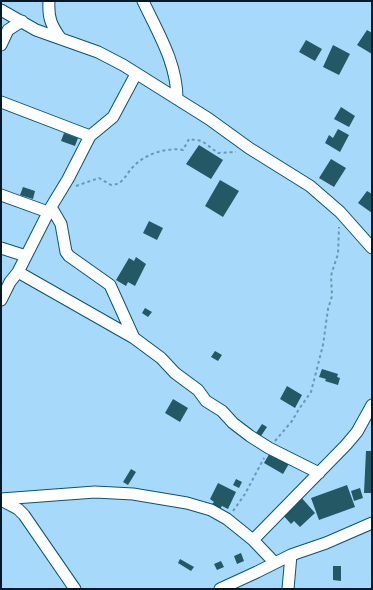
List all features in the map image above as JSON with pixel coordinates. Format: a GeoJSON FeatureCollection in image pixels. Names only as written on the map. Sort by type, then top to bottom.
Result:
{"type":"FeatureCollection","features":[{"type":"Feature","properties":{"kind":"street"},"geometry":{"type":"LineString","coordinates":[[49,1],[50,19],[53,28],[62,39]]}},
{"type":"Feature","properties":{"kind":"street"},"geometry":{"type":"LineString","coordinates":[[143,1],[163,41],[176,75],[177,99]]}},
{"type":"Feature","properties":{"kind":"street"},"geometry":{"type":"LineString","coordinates":[[1,10],[12,18],[22,21],[36,30],[98,52],[123,65],[209,119],[249,148],[310,186],[340,212],[372,248]]}},
{"type":"Feature","properties":{"kind":"street"},"geometry":{"type":"LineString","coordinates":[[1,46],[8,30],[22,21]]}},
{"type":"Feature","properties":{"kind":"street"},"geometry":{"type":"LineString","coordinates":[[1,300],[10,282],[18,272],[90,136],[113,117],[136,74]]}},
{"type":"Feature","properties":{"kind":"street"},"geometry":{"type":"LineString","coordinates":[[1,102],[90,136]]}},
{"type":"Feature","properties":{"kind":"street"},"geometry":{"type":"LineString","coordinates":[[1,195],[50,210],[61,224],[66,252],[69,256],[110,284],[134,338]]}},
{"type":"Feature","properties":{"kind":"street"},"geometry":{"type":"LineString","coordinates":[[1,248],[26,256]]}},
{"type":"Feature","properties":{"kind":"street"},"geometry":{"type":"LineString","coordinates":[[18,272],[134,338],[161,358],[175,373],[198,390],[206,401],[228,415],[233,422],[250,436],[269,448],[319,473]]}},
{"type":"Feature","properties":{"kind":"street"},"geometry":{"type":"LineString","coordinates":[[253,540],[357,432],[372,405]]}},
{"type":"Feature","properties":{"kind":"street"},"geometry":{"type":"LineString","coordinates":[[1,499],[95,492],[133,494],[187,503],[211,510],[226,519],[253,540],[274,562]]}},
{"type":"Feature","properties":{"kind":"street"},"geometry":{"type":"LineString","coordinates":[[1,499],[18,509],[24,515],[75,589]]}},
{"type":"Feature","properties":{"kind":"street"},"geometry":{"type":"LineString","coordinates":[[220,589],[290,555],[326,543],[372,523]]}},
{"type":"Feature","properties":{"kind":"street"},"geometry":{"type":"LineString","coordinates":[[288,589],[290,555]]}},
{"type":"Feature","properties":{"kind":"path"},"geometry":{"type":"LineString","coordinates":[[60,192],[99,178],[111,185],[116,185],[122,181],[132,167],[139,161],[165,150],[183,150],[188,139],[202,141],[218,154],[237,152],[249,148]]}},
{"type":"Feature","properties":{"kind":"path"},"geometry":{"type":"LineString","coordinates":[[226,519],[245,494],[269,448],[292,421],[311,392],[323,345],[328,309],[332,296],[331,276],[338,254],[340,212]]}},
{"type":"Feature","properties":{"kind":"building"},"geometry":{"type":"Polygon","coordinates":[[[367,30],[372,33],[372,54],[357,45],[367,30]]]}},
{"type":"Feature","properties":{"kind":"building"},"geometry":{"type":"Polygon","coordinates":[[[306,40],[322,49],[315,61],[299,52],[306,40]]]}},
{"type":"Feature","properties":{"kind":"building"},"geometry":{"type":"Polygon","coordinates":[[[333,45],[350,54],[339,75],[323,67],[333,45]]]}},
{"type":"Feature","properties":{"kind":"building"},"geometry":{"type":"Polygon","coordinates":[[[341,107],[355,116],[349,127],[334,119],[341,107]]]}},
{"type":"Feature","properties":{"kind":"building"},"geometry":{"type":"Polygon","coordinates":[[[338,129],[349,135],[340,152],[325,143],[329,135],[333,138],[338,129]]]}},
{"type":"Feature","properties":{"kind":"building"},"geometry":{"type":"Polygon","coordinates":[[[64,133],[78,138],[75,146],[61,141],[64,133]]]}},
{"type":"Feature","properties":{"kind":"building"},"geometry":{"type":"Polygon","coordinates":[[[199,145],[223,160],[211,179],[186,164],[199,145]]]}},
{"type":"Feature","properties":{"kind":"building"},"geometry":{"type":"Polygon","coordinates":[[[331,159],[346,168],[334,187],[319,178],[331,159]]]}},
{"type":"Feature","properties":{"kind":"building"},"geometry":{"type":"Polygon","coordinates":[[[220,180],[239,191],[223,217],[205,206],[220,180]]]}},
{"type":"Feature","properties":{"kind":"building"},"geometry":{"type":"Polygon","coordinates":[[[23,187],[35,191],[33,199],[20,195],[23,187]]]}},
{"type":"Feature","properties":{"kind":"building"},"geometry":{"type":"Polygon","coordinates":[[[367,191],[372,194],[372,213],[358,203],[367,191]]]}},
{"type":"Feature","properties":{"kind":"building"},"geometry":{"type":"Polygon","coordinates":[[[149,221],[163,228],[157,240],[143,233],[149,221]]]}},
{"type":"Feature","properties":{"kind":"building"},"geometry":{"type":"Polygon","coordinates":[[[136,257],[146,264],[135,286],[128,282],[126,286],[116,280],[129,258],[134,261],[136,257]]]}},
{"type":"Feature","properties":{"kind":"building"},"geometry":{"type":"Polygon","coordinates":[[[145,308],[152,312],[148,317],[142,313],[145,308]]]}},
{"type":"Feature","properties":{"kind":"building"},"geometry":{"type":"Polygon","coordinates":[[[215,351],[222,355],[218,361],[211,357],[215,351]]]}},
{"type":"Feature","properties":{"kind":"building"},"geometry":{"type":"Polygon","coordinates":[[[322,369],[338,374],[337,377],[340,378],[338,385],[325,381],[326,379],[319,377],[322,369]]]}},
{"type":"Feature","properties":{"kind":"building"},"geometry":{"type":"Polygon","coordinates":[[[287,386],[302,395],[295,408],[280,399],[287,386]]]}},
{"type":"Feature","properties":{"kind":"building"},"geometry":{"type":"Polygon","coordinates":[[[173,399],[188,408],[180,422],[165,413],[173,399]]]}},
{"type":"Feature","properties":{"kind":"building"},"geometry":{"type":"Polygon","coordinates":[[[262,424],[267,427],[261,436],[256,433],[262,424]]]}},
{"type":"Feature","properties":{"kind":"building"},"geometry":{"type":"Polygon","coordinates":[[[271,451],[290,462],[283,474],[264,463],[271,451]]]}},
{"type":"Feature","properties":{"kind":"building"},"geometry":{"type":"Polygon","coordinates":[[[366,451],[372,451],[371,493],[364,493],[366,451]]]}},
{"type":"Feature","properties":{"kind":"building"},"geometry":{"type":"Polygon","coordinates":[[[131,469],[136,472],[128,485],[123,482],[131,469]]]}},
{"type":"Feature","properties":{"kind":"building"},"geometry":{"type":"Polygon","coordinates":[[[236,479],[242,482],[239,488],[233,485],[236,479]]]}},
{"type":"Feature","properties":{"kind":"building"},"geometry":{"type":"Polygon","coordinates":[[[218,483],[236,492],[228,509],[222,506],[220,509],[212,504],[214,502],[210,499],[218,483]]]}},
{"type":"Feature","properties":{"kind":"building"},"geometry":{"type":"Polygon","coordinates":[[[347,485],[355,507],[319,520],[311,498],[347,485]]]}},
{"type":"Feature","properties":{"kind":"building"},"geometry":{"type":"Polygon","coordinates":[[[360,488],[363,498],[354,501],[351,491],[360,488]]]}},
{"type":"Feature","properties":{"kind":"building"},"geometry":{"type":"Polygon","coordinates":[[[300,496],[315,513],[300,527],[294,521],[291,524],[281,513],[300,496]]]}},
{"type":"Feature","properties":{"kind":"building"},"geometry":{"type":"Polygon","coordinates":[[[241,553],[244,561],[237,564],[234,556],[241,553]]]}},
{"type":"Feature","properties":{"kind":"building"},"geometry":{"type":"Polygon","coordinates":[[[180,559],[194,567],[191,571],[178,563],[180,559]]]}},
{"type":"Feature","properties":{"kind":"building"},"geometry":{"type":"Polygon","coordinates":[[[221,561],[224,567],[217,570],[214,564],[221,561]]]}},
{"type":"Feature","properties":{"kind":"building"},"geometry":{"type":"Polygon","coordinates":[[[333,566],[341,566],[341,581],[333,580],[333,566]]]}}]}
